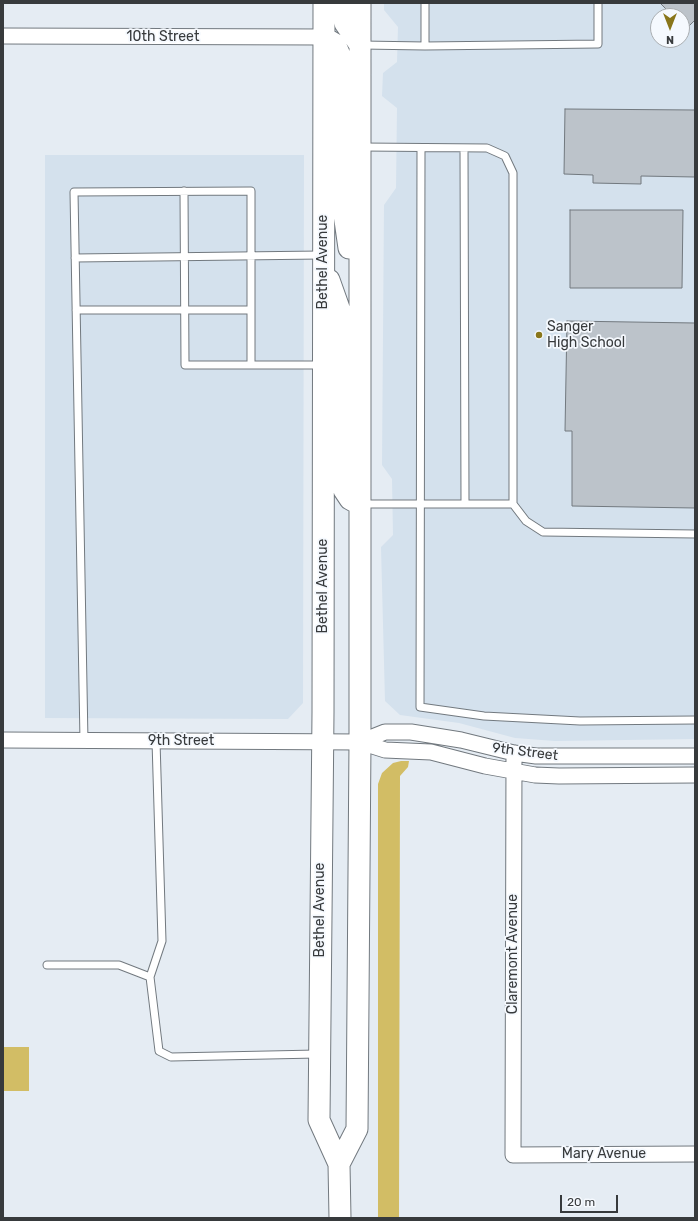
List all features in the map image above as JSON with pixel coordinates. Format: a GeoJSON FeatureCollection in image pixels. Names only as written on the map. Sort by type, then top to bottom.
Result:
{"type":"FeatureCollection","features":[{"type":"Feature","properties":{"kind":"main road","name":"Bethel Avenue"},"geometry":{"type":"LineString","coordinates":[[324,3],[322,741],[319,1120],[339,1164],[340,1218]]}},
{"type":"Feature","properties":{"kind":"main road"},"geometry":{"type":"LineString","coordinates":[[343,3],[345,23],[360,45]]}},
{"type":"Feature","properties":{"kind":"main road","name":"Bethel Avenue"},"geometry":{"type":"LineString","coordinates":[[339,1164],[357,1130],[360,742],[360,3]]}},
{"type":"Feature","properties":{"kind":"main road"},"geometry":{"type":"LineString","coordinates":[[324,37],[335,44],[342,58],[344,74],[344,213],[350,250],[359,285]]}},
{"type":"Feature","properties":{"kind":"main road"},"geometry":{"type":"LineString","coordinates":[[323,259],[340,311],[341,479],[344,490],[350,499],[359,504]]}},
{"type":"Feature","properties":{"kind":"street","name":"10th Street"},"geometry":{"type":"LineString","coordinates":[[3,36],[324,37]]}},
{"type":"Feature","properties":{"kind":"street","name":"9th Street"},"geometry":{"type":"LineString","coordinates":[[360,742],[385,732],[411,732],[461,740],[514,754],[559,757],[695,756]]}},
{"type":"Feature","properties":{"kind":"street","name":"9th Street"},"geometry":{"type":"LineString","coordinates":[[3,740],[360,742],[385,750],[431,752],[514,772],[558,776],[695,776]]}},
{"type":"Feature","properties":{"kind":"street","name":"Claremont Avenue"},"geometry":{"type":"LineString","coordinates":[[513,1155],[514,754]]}},
{"type":"Feature","properties":{"kind":"street","name":"Mary Avenue"},"geometry":{"type":"LineString","coordinates":[[513,1155],[695,1154]]}},
{"type":"Feature","properties":{"kind":"lane"},"geometry":{"type":"LineString","coordinates":[[425,3],[425,46]]}},
{"type":"Feature","properties":{"kind":"lane"},"geometry":{"type":"LineString","coordinates":[[360,45],[425,46],[598,44],[598,3]]}},
{"type":"Feature","properties":{"kind":"lane"},"geometry":{"type":"LineString","coordinates":[[360,147],[421,149],[487,148],[505,156],[513,173],[513,504],[526,521],[543,532],[695,534]]}},
{"type":"Feature","properties":{"kind":"lane"},"geometry":{"type":"LineString","coordinates":[[464,148],[465,504]]}},
{"type":"Feature","properties":{"kind":"lane"},"geometry":{"type":"LineString","coordinates":[[421,149],[420,707],[484,716],[580,721],[695,720]]}},
{"type":"Feature","properties":{"kind":"lane"},"geometry":{"type":"LineString","coordinates":[[184,191],[185,364],[323,365]]}},
{"type":"Feature","properties":{"kind":"lane"},"geometry":{"type":"LineString","coordinates":[[84,740],[74,192],[250,191],[251,365]]}},
{"type":"Feature","properties":{"kind":"lane"},"geometry":{"type":"LineString","coordinates":[[75,258],[251,256],[323,259]]}},
{"type":"Feature","properties":{"kind":"lane"},"geometry":{"type":"LineString","coordinates":[[76,310],[251,310]]}},
{"type":"Feature","properties":{"kind":"lane"},"geometry":{"type":"LineString","coordinates":[[359,504],[513,504]]}},
{"type":"Feature","properties":{"kind":"lane"},"geometry":{"type":"LineString","coordinates":[[156,741],[162,940],[150,977],[159,1051],[171,1057],[319,1054]]}},
{"type":"Feature","properties":{"kind":"lane"},"geometry":{"type":"LineString","coordinates":[[47,965],[119,965],[150,977]]}},
{"type":"Feature","properties":{"kind":"shaded area","name":"Sanger High School"},"geometry":{"type":"Polygon","coordinates":[[[384,3],[695,3],[695,739],[555,741],[515,738],[459,723],[400,715],[385,701],[381,547],[393,535],[392,479],[382,465],[384,205],[396,188],[397,108],[382,96],[383,73],[397,62],[398,27],[384,10],[384,3]]]}},
{"type":"Feature","properties":{"kind":"shaded area"},"geometry":{"type":"Polygon","coordinates":[[[45,155],[304,155],[303,703],[288,719],[45,718],[45,155]]]}},
{"type":"Feature","properties":{"kind":"shaded area"},"geometry":{"type":"Polygon","coordinates":[[[409,761],[408,767],[400,776],[399,1218],[378,1218],[378,784],[382,773],[393,763],[409,761]]]}},
{"type":"Feature","properties":{"kind":"shaded area"},"geometry":{"type":"Polygon","coordinates":[[[3,1047],[29,1047],[29,1091],[3,1091],[3,1047]]]}},
{"type":"Feature","properties":{"kind":"building"},"geometry":{"type":"Polygon","coordinates":[[[660,3],[695,3],[695,20],[690,25],[690,8],[665,8],[660,3]]]}},
{"type":"Feature","properties":{"kind":"building"},"geometry":{"type":"Polygon","coordinates":[[[565,109],[695,110],[695,177],[641,176],[641,184],[593,183],[593,175],[564,174],[565,109]]]}},
{"type":"Feature","properties":{"kind":"building"},"geometry":{"type":"Polygon","coordinates":[[[570,210],[683,210],[682,288],[570,288],[570,210]]]}},
{"type":"Feature","properties":{"kind":"building"},"geometry":{"type":"Polygon","coordinates":[[[567,321],[695,323],[695,508],[572,506],[572,431],[565,431],[567,321]]]}},
{"type":"Feature","properties":{"kind":"place","name":"Sanger High School"},"geometry":{"type":"Point","coordinates":[539,335]}}]}
